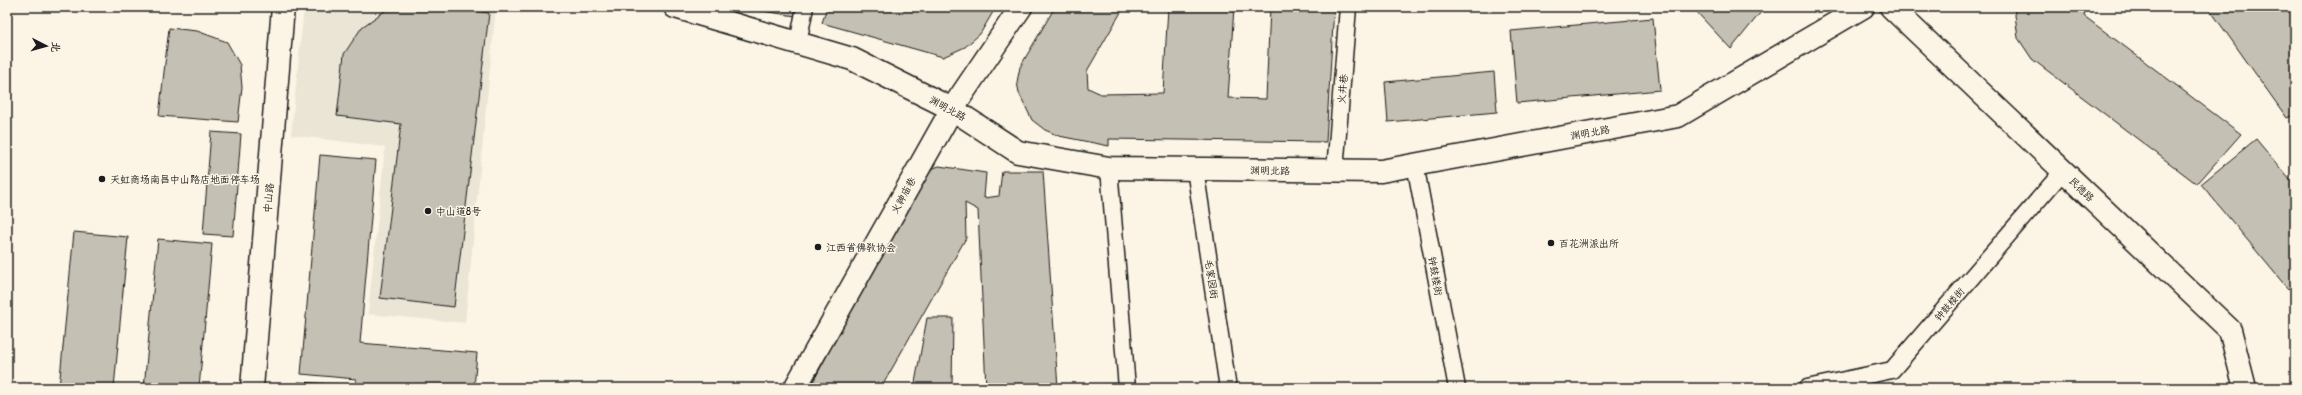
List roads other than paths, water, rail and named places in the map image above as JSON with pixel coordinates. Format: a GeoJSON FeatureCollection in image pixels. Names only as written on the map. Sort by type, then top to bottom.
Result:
{"type":"FeatureCollection","features":[{"type":"Feature","properties":{"kind":"street","name":"中山路"},"geometry":{"type":"LineString","coordinates":[[252,388],[283,7]]}},
{"type":"Feature","properties":{"kind":"street","name":"渊明北路"},"geometry":{"type":"LineString","coordinates":[[675,7],[852,59],[952,109],[1018,152],[1109,168],[1335,171],[1381,171],[1678,116],[1863,7]]}},
{"type":"Feature","properties":{"kind":"street","name":"火神庙巷"},"geometry":{"type":"LineString","coordinates":[[794,388],[952,109],[1021,7]]}},
{"type":"Feature","properties":{"kind":"street","name":"民德路"},"geometry":{"type":"LineString","coordinates":[[1891,7],[2230,330],[2245,388]]}},
{"type":"Feature","properties":{"kind":"lane"},"geometry":{"type":"LineString","coordinates":[[798,43],[805,7]]}},
{"type":"Feature","properties":{"kind":"lane","name":"火井巷"},"geometry":{"type":"LineString","coordinates":[[1335,171],[1348,7]]}},
{"type":"Feature","properties":{"kind":"lane","name":"钟鼓楼街"},"geometry":{"type":"LineString","coordinates":[[1415,164],[1457,388]]}},
{"type":"Feature","properties":{"kind":"lane"},"geometry":{"type":"LineString","coordinates":[[1109,168],[1127,388]]}},
{"type":"Feature","properties":{"kind":"lane","name":"毛家园街"},"geometry":{"type":"LineString","coordinates":[[1195,170],[1228,388]]}},
{"type":"Feature","properties":{"kind":"lane","name":"钟鼓楼街"},"geometry":{"type":"LineString","coordinates":[[1807,388],[1892,370],[2063,171]]}},
{"type":"Feature","properties":{"kind":"place","name":"天虹商场南昌中山路店地面停车场"},"geometry":{"type":"Point","coordinates":[102,179]}},
{"type":"Feature","properties":{"kind":"place","name":"中山道8号"},"geometry":{"type":"Point","coordinates":[428,211]}},
{"type":"Feature","properties":{"kind":"place","name":"百花洲派出所"},"geometry":{"type":"Point","coordinates":[1551,243]}},
{"type":"Feature","properties":{"kind":"place","name":"江西省佛教协会"},"geometry":{"type":"Point","coordinates":[818,247]}}]}
